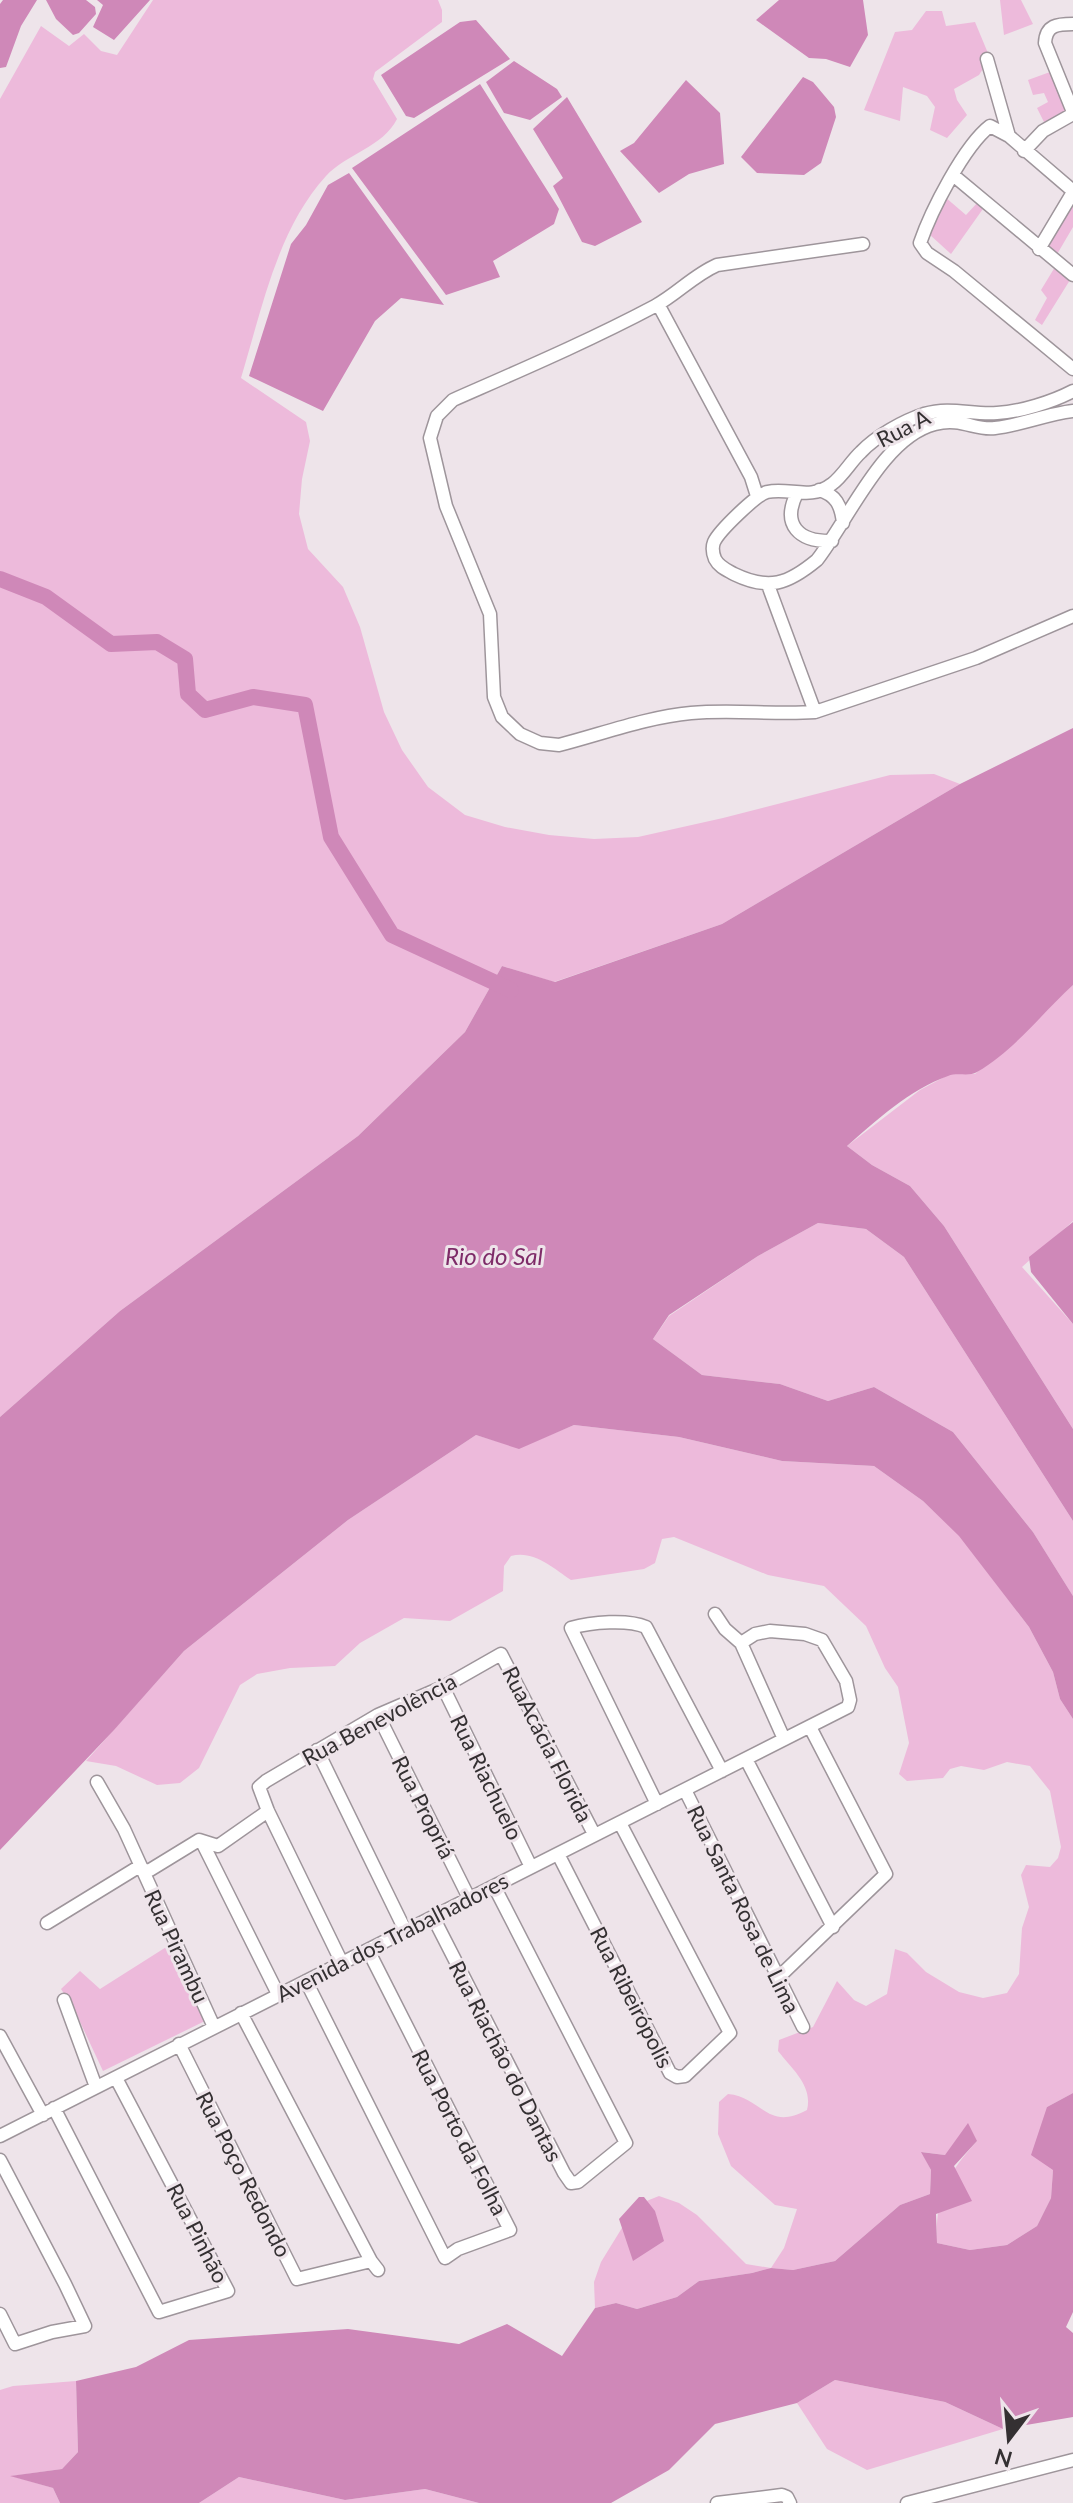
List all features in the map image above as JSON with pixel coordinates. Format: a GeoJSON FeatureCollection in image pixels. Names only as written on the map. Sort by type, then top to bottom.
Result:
{"type":"FeatureCollection","features":[{"type":"Feature","properties":{"kind":"street"},"geometry":{"type":"LineString","coordinates":[[1024,151],[1043,131],[1073,113],[1045,43],[1045,34],[1049,28],[1060,24],[1073,24]]}},
{"type":"Feature","properties":{"kind":"street"},"geometry":{"type":"LineString","coordinates":[[987,59],[1009,136]]}},
{"type":"Feature","properties":{"kind":"street"},"geometry":{"type":"LineString","coordinates":[[1039,249],[1073,192],[1009,136],[990,126],[953,175],[921,239],[921,246],[1073,369]]}},
{"type":"Feature","properties":{"kind":"street"},"geometry":{"type":"LineString","coordinates":[[953,175],[1073,275]]}},
{"type":"Feature","properties":{"kind":"street"},"geometry":{"type":"LineString","coordinates":[[863,244],[717,265],[658,304],[598,335],[453,400],[437,416],[430,438],[446,506],[490,614],[494,697],[502,717],[520,734],[540,743],[559,745],[689,713],[735,710],[794,714],[815,712],[976,658],[1073,616]]}},
{"type":"Feature","properties":{"kind":"street"},"geometry":{"type":"LineString","coordinates":[[658,304],[751,477],[757,496]]}},
{"type":"Feature","properties":{"kind":"street","name":"Rua A"},"geometry":{"type":"LineString","coordinates":[[836,496],[864,448],[919,416],[939,410],[996,413],[1072,394]]}},
{"type":"Feature","properties":{"kind":"street","name":"Rua A"},"geometry":{"type":"LineString","coordinates":[[768,585],[802,573],[817,560],[893,449],[912,433],[956,420],[991,429],[1073,411]]}},
{"type":"Feature","properties":{"kind":"street"},"geometry":{"type":"LineString","coordinates":[[815,712],[768,585],[749,581],[719,566],[713,556],[713,544],[757,496],[770,491],[811,494],[819,490],[858,499]]}},
{"type":"Feature","properties":{"kind":"street"},"geometry":{"type":"LineString","coordinates":[[797,493],[790,507],[791,523],[800,534],[815,542],[832,541]]}},
{"type":"Feature","properties":{"kind":"street"},"geometry":{"type":"LineString","coordinates":[[836,496],[843,523]]}},
{"type":"Feature","properties":{"kind":"street"},"geometry":{"type":"LineString","coordinates":[[715,1614],[725,1629],[741,1643],[784,1739]]}},
{"type":"Feature","properties":{"kind":"street"},"geometry":{"type":"LineString","coordinates":[[657,1804],[571,1628],[597,1623],[642,1624],[649,1630],[722,1771]]}},
{"type":"Feature","properties":{"kind":"street","name":"Avenida dos Trabalhadores"},"geometry":{"type":"LineString","coordinates":[[0,2136],[844,1710],[850,1702],[846,1681],[824,1643],[814,1636],[770,1631],[755,1634],[741,1643]]}},
{"type":"Feature","properties":{"kind":"street","name":"Rua Benevolência"},"geometry":{"type":"LineString","coordinates":[[268,1811],[259,1787],[266,1781],[378,1715],[443,1687],[501,1654]]}},
{"type":"Feature","properties":{"kind":"street","name":"RuaAcácia Florida"},"geometry":{"type":"LineString","coordinates":[[501,1654],[594,1834]]}},
{"type":"Feature","properties":{"kind":"street","name":"Rua Riachuelo"},"geometry":{"type":"LineString","coordinates":[[443,1687],[531,1867]]}},
{"type":"Feature","properties":{"kind":"street","name":"Rua Propriá"},"geometry":{"type":"LineString","coordinates":[[378,1715],[469,1898]]}},
{"type":"Feature","properties":{"kind":"street"},"geometry":{"type":"LineString","coordinates":[[776,1974],[782,1974],[886,1874],[810,1727]]}},
{"type":"Feature","properties":{"kind":"street"},"geometry":{"type":"LineString","coordinates":[[317,1750],[405,1930]]}},
{"type":"Feature","properties":{"kind":"street"},"geometry":{"type":"LineString","coordinates":[[746,1759],[833,1927]]}},
{"type":"Feature","properties":{"kind":"street","name":"Rua Pirambu"},"geometry":{"type":"LineString","coordinates":[[97,1782],[124,1829],[214,2027]]}},
{"type":"Feature","properties":{"kind":"street","name":"Rua Santa Rosa de Lima"},"geometry":{"type":"LineString","coordinates":[[685,1790],[803,2027]]}},
{"type":"Feature","properties":{"kind":"street"},"geometry":{"type":"LineString","coordinates":[[47,1923],[142,1868],[150,1870],[199,1840],[218,1846],[268,1811],[342,1963]]}},
{"type":"Feature","properties":{"kind":"street","name":"Rua Ribeirópolis"},"geometry":{"type":"LineString","coordinates":[[558,1854],[670,2073],[678,2078],[685,2076],[730,2033],[620,1823]]}},
{"type":"Feature","properties":{"kind":"street"},"geometry":{"type":"LineString","coordinates":[[202,1842],[278,1994]]}},
{"type":"Feature","properties":{"kind":"street","name":"Rua Riachão do Dantas"},"geometry":{"type":"LineString","coordinates":[[433,1917],[564,2173],[571,2183],[578,2182],[626,2143],[494,1886]]}},
{"type":"Feature","properties":{"kind":"street","name":"Rua Porto da Folha"},"geometry":{"type":"LineString","coordinates":[[306,1981],[445,2258],[458,2249],[510,2230],[368,1950]]}},
{"type":"Feature","properties":{"kind":"street"},"geometry":{"type":"LineString","coordinates":[[64,2000],[96,2087]]}},
{"type":"Feature","properties":{"kind":"street","name":"Rua Poço Redondo"},"geometry":{"type":"LineString","coordinates":[[179,2044],[297,2279],[375,2265],[241,2013]]}},
{"type":"Feature","properties":{"kind":"street"},"geometry":{"type":"LineString","coordinates":[[0,2036],[48,2112]]}},
{"type":"Feature","properties":{"kind":"street","name":"Rua Pinhão"},"geometry":{"type":"LineString","coordinates":[[48,2112],[159,2312],[228,2291],[116,2078]]}},
{"type":"Feature","properties":{"kind":"street"},"geometry":{"type":"LineString","coordinates":[[0,2160],[85,2326],[52,2332],[15,2344],[0,2314]]}},
{"type":"Feature","properties":{"kind":"street"},"geometry":{"type":"LineString","coordinates":[[907,2503],[1073,2460]]}},
{"type":"Feature","properties":{"kind":"street"},"geometry":{"type":"LineString","coordinates":[[717,2503],[783,2495],[790,2503]]}},
{"type":"Feature","properties":{"kind":"shaded area"},"geometry":{"type":"Polygon","coordinates":[[[153,0],[438,0],[442,10],[442,22],[375,72],[373,79],[397,119],[374,144],[334,168],[309,197],[273,271],[241,378],[306,422],[310,441],[299,514],[308,549],[343,587],[360,627],[384,712],[402,750],[428,787],[465,815],[505,827],[594,839],[638,837],[890,775],[934,774],[960,784],[722,924],[554,982],[502,966],[465,1032],[358,1136],[120,1311],[0,1417],[0,99],[41,26],[69,46],[84,34],[101,51],[117,55],[153,0]]]}},
{"type":"Feature","properties":{"kind":"shaded area"},"geometry":{"type":"Polygon","coordinates":[[[1000,0],[1021,0],[1033,24],[1004,35],[1000,0]]]}},
{"type":"Feature","properties":{"kind":"shaded area"},"geometry":{"type":"Polygon","coordinates":[[[926,11],[942,11],[946,26],[975,22],[990,58],[979,75],[954,89],[967,115],[947,138],[930,130],[935,107],[927,96],[903,87],[900,121],[864,110],[895,32],[912,30],[926,11]]]}},
{"type":"Feature","properties":{"kind":"shaded area"},"geometry":{"type":"Polygon","coordinates":[[[1050,72],[1070,112],[1044,122],[1037,108],[1048,102],[1044,93],[1033,95],[1028,80],[1050,72]]]}},
{"type":"Feature","properties":{"kind":"shaded area"},"geometry":{"type":"Polygon","coordinates":[[[945,197],[966,215],[978,202],[985,206],[951,254],[929,234],[945,197]]]}},
{"type":"Feature","properties":{"kind":"shaded area"},"geometry":{"type":"Polygon","coordinates":[[[1073,201],[1073,227],[1056,256],[1046,247],[1073,201]]]}},
{"type":"Feature","properties":{"kind":"shaded area"},"geometry":{"type":"Polygon","coordinates":[[[1055,267],[1070,280],[1042,325],[1035,320],[1047,298],[1041,290],[1055,267]]]}},
{"type":"Feature","properties":{"kind":"shaded area"},"geometry":{"type":"Polygon","coordinates":[[[1073,985],[1073,1221],[1022,1267],[1073,1324],[1073,1429],[944,1226],[910,1186],[872,1165],[847,1146],[920,1090],[950,1074],[975,1074],[1073,985]]]}},
{"type":"Feature","properties":{"kind":"shaded area"},"geometry":{"type":"Polygon","coordinates":[[[818,1223],[866,1229],[904,1257],[1073,1521],[1073,1596],[1033,1532],[953,1432],[874,1387],[828,1401],[780,1384],[702,1375],[653,1339],[669,1316],[758,1256],[818,1223]]]}},
{"type":"Feature","properties":{"kind":"shaded area"},"geometry":{"type":"Polygon","coordinates":[[[574,1425],[679,1437],[782,1461],[874,1466],[923,1501],[959,1535],[1029,1627],[1053,1672],[1060,1699],[1073,1719],[1073,2093],[1047,2107],[1053,2170],[1051,2198],[1037,2226],[1007,2245],[970,2250],[937,2243],[938,2212],[945,2187],[958,2164],[977,2141],[945,2155],[922,2152],[931,2170],[930,2194],[900,2205],[835,2261],[793,2270],[771,2268],[784,2248],[797,2209],[775,2205],[731,2166],[718,2134],[719,2102],[728,2094],[740,2096],[773,2115],[794,2116],[807,2110],[807,2093],[778,2051],[779,2040],[813,2027],[837,1981],[854,2000],[866,2006],[887,1994],[895,1949],[907,1953],[926,1972],[959,1992],[983,1998],[1007,1993],[1019,1974],[1022,1928],[1029,1907],[1021,1875],[1026,1865],[1050,1867],[1058,1858],[1061,1847],[1050,1791],[1030,1766],[1007,1762],[984,1770],[961,1766],[950,1769],[943,1778],[907,1781],[899,1774],[909,1743],[898,1687],[885,1668],[866,1626],[824,1586],[768,1575],[674,1537],[662,1539],[655,1563],[644,1569],[571,1580],[535,1558],[511,1556],[504,1566],[503,1591],[450,1621],[404,1618],[360,1643],[335,1666],[290,1668],[257,1674],[240,1685],[199,1768],[180,1783],[157,1785],[116,1766],[86,1761],[184,1651],[348,1520],[476,1435],[519,1448],[574,1425]]]}},
{"type":"Feature","properties":{"kind":"shaded area"},"geometry":{"type":"Polygon","coordinates":[[[171,1944],[207,2020],[103,2071],[74,2009],[61,1989],[80,1971],[100,1989],[171,1944]]]}},
{"type":"Feature","properties":{"kind":"shaded area"},"geometry":{"type":"Polygon","coordinates":[[[659,2196],[679,2203],[697,2215],[746,2264],[771,2268],[699,2281],[677,2297],[637,2309],[616,2303],[595,2308],[594,2282],[601,2262],[633,2210],[639,2204],[659,2196]]]}},
{"type":"Feature","properties":{"kind":"shaded area"},"geometry":{"type":"Polygon","coordinates":[[[835,2380],[945,2402],[1003,2429],[867,2470],[827,2449],[797,2403],[835,2380]]]}},
{"type":"Feature","properties":{"kind":"shaded area"},"geometry":{"type":"Polygon","coordinates":[[[76,2381],[78,2452],[62,2469],[12,2476],[53,2488],[60,2503],[0,2503],[0,2390],[13,2386],[76,2381]]]}},
{"type":"Feature","properties":{"kind":"shaded area"},"geometry":{"type":"Polygon","coordinates":[[[239,2477],[345,2500],[425,2489],[479,2503],[199,2503],[239,2477]]]}},
{"type":"Feature","properties":{"kind":"water"},"geometry":{"type":"Polygon","coordinates":[[[3,0],[37,0],[21,26],[6,67],[0,68],[0,4],[3,0]]]}},
{"type":"Feature","properties":{"kind":"water"},"geometry":{"type":"Polygon","coordinates":[[[46,0],[86,0],[95,7],[96,14],[79,33],[73,35],[56,19],[46,0]]]}},
{"type":"Feature","properties":{"kind":"water"},"geometry":{"type":"Polygon","coordinates":[[[97,0],[150,0],[114,40],[93,27],[103,5],[97,0]]]}},
{"type":"Feature","properties":{"kind":"water"},"geometry":{"type":"Polygon","coordinates":[[[779,0],[863,0],[868,35],[850,67],[826,59],[809,58],[756,20],[779,0]]]}},
{"type":"Feature","properties":{"kind":"water"},"geometry":{"type":"Polygon","coordinates":[[[476,20],[510,59],[414,118],[406,116],[381,75],[460,22],[476,20]]]}},
{"type":"Feature","properties":{"kind":"water"},"geometry":{"type":"Polygon","coordinates":[[[514,61],[557,89],[562,97],[530,120],[504,113],[486,82],[514,61]]]}},
{"type":"Feature","properties":{"kind":"water"},"geometry":{"type":"Polygon","coordinates":[[[803,77],[813,82],[834,107],[836,117],[821,163],[804,175],[757,173],[741,157],[803,77]]]}},
{"type":"Feature","properties":{"kind":"water"},"geometry":{"type":"Polygon","coordinates":[[[686,80],[720,113],[724,164],[689,174],[659,193],[620,151],[634,143],[686,80]]]}},
{"type":"Feature","properties":{"kind":"water"},"geometry":{"type":"Polygon","coordinates":[[[480,84],[559,209],[554,224],[493,261],[500,277],[446,295],[352,168],[480,84]]]}},
{"type":"Feature","properties":{"kind":"water"},"geometry":{"type":"Polygon","coordinates":[[[567,97],[642,222],[595,246],[582,242],[553,186],[563,178],[533,129],[567,97]]]}},
{"type":"Feature","properties":{"kind":"water"},"geometry":{"type":"Polygon","coordinates":[[[349,173],[444,305],[401,298],[375,321],[323,411],[249,376],[291,244],[306,225],[328,185],[349,173]]]}},
{"type":"Feature","properties":{"kind":"water","name":"Rio do Sal"},"geometry":{"type":"Polygon","coordinates":[[[1073,728],[1073,985],[991,1063],[974,1073],[952,1075],[920,1089],[894,1106],[847,1146],[872,1165],[910,1186],[944,1226],[1073,1429],[1073,1521],[904,1257],[866,1229],[818,1223],[758,1256],[669,1315],[653,1339],[702,1375],[780,1384],[828,1401],[874,1387],[953,1432],[1033,1532],[1073,1596],[1073,1719],[1060,1699],[1053,1672],[1029,1627],[959,1536],[923,1501],[874,1466],[782,1461],[679,1437],[574,1425],[519,1449],[476,1435],[348,1520],[184,1651],[0,1850],[0,1417],[120,1311],[358,1136],[465,1032],[502,966],[555,982],[722,924],[960,784],[1073,728]]]}},
{"type":"Feature","properties":{"kind":"water"},"geometry":{"type":"Polygon","coordinates":[[[1073,1222],[1073,1324],[1031,1272],[1029,1257],[1073,1222]]]}},
{"type":"Feature","properties":{"kind":"water"},"geometry":{"type":"Polygon","coordinates":[[[1073,2093],[1073,2312],[1066,2327],[1073,2333],[1073,2417],[1003,2429],[945,2402],[835,2380],[797,2403],[715,2424],[669,2470],[611,2503],[479,2503],[425,2489],[345,2500],[239,2477],[199,2503],[60,2503],[53,2488],[10,2476],[62,2469],[78,2452],[76,2381],[136,2367],[189,2340],[348,2329],[459,2344],[507,2324],[562,2356],[595,2308],[616,2303],[637,2309],[677,2297],[699,2281],[771,2268],[793,2270],[835,2261],[900,2205],[930,2194],[931,2170],[921,2152],[945,2155],[968,2123],[977,2141],[954,2166],[972,2201],[936,2214],[937,2243],[970,2250],[1007,2245],[1037,2226],[1051,2198],[1053,2170],[1031,2155],[1047,2107],[1073,2093]]]}},
{"type":"Feature","properties":{"kind":"water"},"geometry":{"type":"Polygon","coordinates":[[[639,2197],[644,2197],[655,2211],[664,2241],[633,2261],[619,2219],[639,2197]]]}},
{"type":"Feature","properties":{"kind":"waterway"},"geometry":{"type":"LineString","coordinates":[[0,579],[46,597],[111,644],[157,642],[185,659],[188,694],[205,710],[253,697],[305,705],[331,837],[392,935],[511,990]]}}]}
